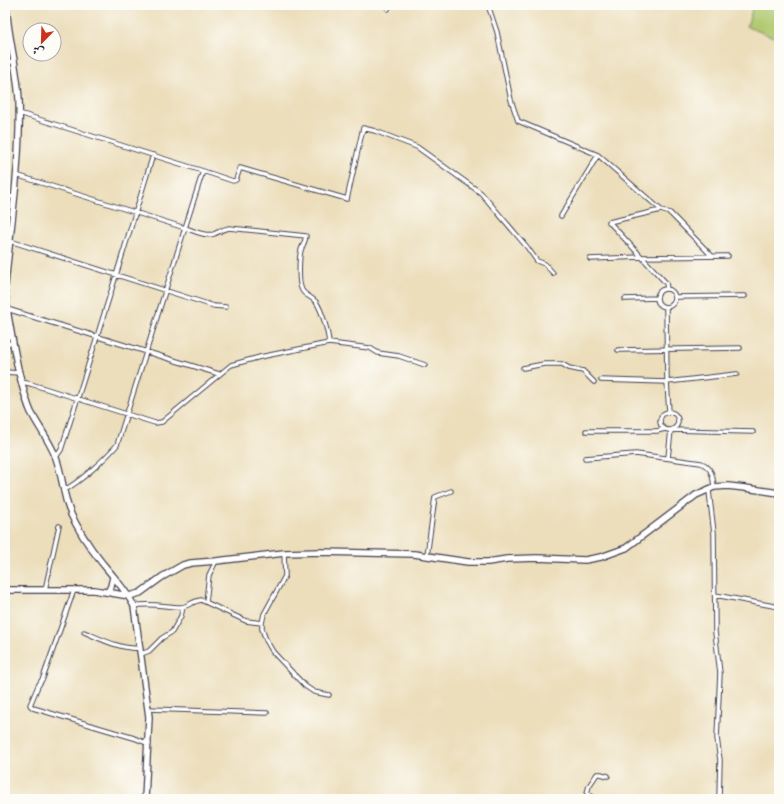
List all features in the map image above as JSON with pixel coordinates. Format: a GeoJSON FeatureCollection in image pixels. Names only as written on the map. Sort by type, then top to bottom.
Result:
{"type":"FeatureCollection","features":[{"type":"Feature","properties":{"kind":"street"},"geometry":{"type":"LineString","coordinates":[[5,285],[16,175],[19,113],[18,87],[6,5]]}},
{"type":"Feature","properties":{"kind":"street"},"geometry":{"type":"LineString","coordinates":[[488,5],[498,38],[511,100],[518,121],[598,155],[661,210],[670,213],[711,255]]}},
{"type":"Feature","properties":{"kind":"street"},"geometry":{"type":"LineString","coordinates":[[5,61],[14,62]]}},
{"type":"Feature","properties":{"kind":"street"},"geometry":{"type":"LineString","coordinates":[[19,113],[233,180],[236,180],[240,168],[347,199],[363,128],[375,131],[417,147],[481,193],[528,247],[537,261],[545,264],[553,273]]}},
{"type":"Feature","properties":{"kind":"street"},"geometry":{"type":"LineString","coordinates":[[56,457],[60,450],[98,336],[115,274],[152,155]]}},
{"type":"Feature","properties":{"kind":"street"},"geometry":{"type":"LineString","coordinates":[[561,216],[598,155]]}},
{"type":"Feature","properties":{"kind":"street"},"geometry":{"type":"LineString","coordinates":[[63,491],[111,453],[117,445],[203,171]]}},
{"type":"Feature","properties":{"kind":"street"},"geometry":{"type":"LineString","coordinates":[[16,175],[206,234],[212,235],[223,229],[229,228],[306,236],[305,243],[301,250],[299,270],[301,288],[302,292],[317,303],[328,331],[330,342]]}},
{"type":"Feature","properties":{"kind":"street"},"geometry":{"type":"LineString","coordinates":[[5,196],[14,197]]}},
{"type":"Feature","properties":{"kind":"street"},"geometry":{"type":"LineString","coordinates":[[661,210],[608,222],[666,283],[667,289]]}},
{"type":"Feature","properties":{"kind":"street"},"geometry":{"type":"LineString","coordinates":[[10,241],[214,306],[226,307]]}},
{"type":"Feature","properties":{"kind":"street"},"geometry":{"type":"LineString","coordinates":[[590,259],[711,255],[728,256]]}},
{"type":"Feature","properties":{"kind":"street"},"geometry":{"type":"LineString","coordinates":[[667,289],[672,291],[675,297],[673,304],[666,307],[660,304],[657,298],[659,292],[667,289]]}},
{"type":"Feature","properties":{"kind":"street"},"geometry":{"type":"LineString","coordinates":[[5,294],[12,343],[19,372],[31,412],[56,457],[69,512],[84,538],[129,596],[134,606],[149,717],[149,744],[145,799]]}},
{"type":"Feature","properties":{"kind":"street"},"geometry":{"type":"LineString","coordinates":[[675,297],[745,296]]}},
{"type":"Feature","properties":{"kind":"street"},"geometry":{"type":"LineString","coordinates":[[625,299],[657,298]]}},
{"type":"Feature","properties":{"kind":"street"},"geometry":{"type":"LineString","coordinates":[[666,307],[669,412]]}},
{"type":"Feature","properties":{"kind":"street"},"geometry":{"type":"LineString","coordinates":[[7,309],[219,374]]}},
{"type":"Feature","properties":{"kind":"street"},"geometry":{"type":"LineString","coordinates":[[22,382],[155,423],[162,422],[215,380],[219,374],[231,365],[260,357],[330,342],[370,348],[378,353],[399,356],[425,365]]}},
{"type":"Feature","properties":{"kind":"street"},"geometry":{"type":"LineString","coordinates":[[5,344],[12,343]]}},
{"type":"Feature","properties":{"kind":"street"},"geometry":{"type":"LineString","coordinates":[[618,350],[740,348]]}},
{"type":"Feature","properties":{"kind":"street"},"geometry":{"type":"LineString","coordinates":[[523,368],[544,364],[562,364],[568,368],[583,371],[594,382]]}},
{"type":"Feature","properties":{"kind":"street"},"geometry":{"type":"LineString","coordinates":[[5,372],[19,372]]}},
{"type":"Feature","properties":{"kind":"street"},"geometry":{"type":"LineString","coordinates":[[601,380],[667,382],[737,374]]}},
{"type":"Feature","properties":{"kind":"street"},"geometry":{"type":"LineString","coordinates":[[665,429],[660,424],[660,418],[664,413],[669,412],[675,414],[678,419],[677,424],[671,430],[668,458]]}},
{"type":"Feature","properties":{"kind":"street"},"geometry":{"type":"LineString","coordinates":[[586,431],[657,431],[665,429],[753,432]]}},
{"type":"Feature","properties":{"kind":"street"},"geometry":{"type":"LineString","coordinates":[[585,458],[636,454],[706,465],[710,469],[713,476],[714,487]]}},
{"type":"Feature","properties":{"kind":"street"},"geometry":{"type":"LineString","coordinates":[[5,590],[74,590],[108,592],[129,596],[140,593],[162,577],[183,565],[284,553],[320,552],[414,554],[468,562],[537,558],[585,560],[601,557],[626,548],[696,495],[714,487],[728,486],[779,493]]}},
{"type":"Feature","properties":{"kind":"street"},"geometry":{"type":"LineString","coordinates":[[709,490],[714,533],[715,632],[720,673],[717,738],[720,760],[719,799]]}},
{"type":"Feature","properties":{"kind":"street"},"geometry":{"type":"LineString","coordinates":[[427,556],[435,497],[451,491]]}},
{"type":"Feature","properties":{"kind":"street"},"geometry":{"type":"LineString","coordinates":[[45,590],[59,526]]}},
{"type":"Feature","properties":{"kind":"street"},"geometry":{"type":"LineString","coordinates":[[284,553],[285,576],[269,603],[262,623],[266,640],[273,652],[304,686],[314,692],[329,696]]}},
{"type":"Feature","properties":{"kind":"street"},"geometry":{"type":"LineString","coordinates":[[206,602],[209,575],[216,561]]}},
{"type":"Feature","properties":{"kind":"street"},"geometry":{"type":"LineString","coordinates":[[108,592],[112,586],[113,576]]}},
{"type":"Feature","properties":{"kind":"street"},"geometry":{"type":"LineString","coordinates":[[74,590],[43,678],[30,705],[33,708],[134,738],[149,744]]}},
{"type":"Feature","properties":{"kind":"street"},"geometry":{"type":"LineString","coordinates":[[715,595],[779,608]]}},
{"type":"Feature","properties":{"kind":"street"},"geometry":{"type":"LineString","coordinates":[[134,606],[144,604],[183,607],[194,600],[201,600],[246,621],[262,623]]}},
{"type":"Feature","properties":{"kind":"street"},"geometry":{"type":"LineString","coordinates":[[84,632],[125,647],[140,651],[149,651],[162,638],[172,632],[181,616],[183,607]]}},
{"type":"Feature","properties":{"kind":"street"},"geometry":{"type":"LineString","coordinates":[[148,709],[267,713]]}},
{"type":"Feature","properties":{"kind":"street"},"geometry":{"type":"LineString","coordinates":[[596,799],[587,793],[589,786],[597,774],[608,776]]}},
{"type":"Feature","properties":{"kind":"green space"},"geometry":{"type":"Polygon","coordinates":[[[753,5],[779,5],[779,39],[747,27],[753,5]]]}}]}
